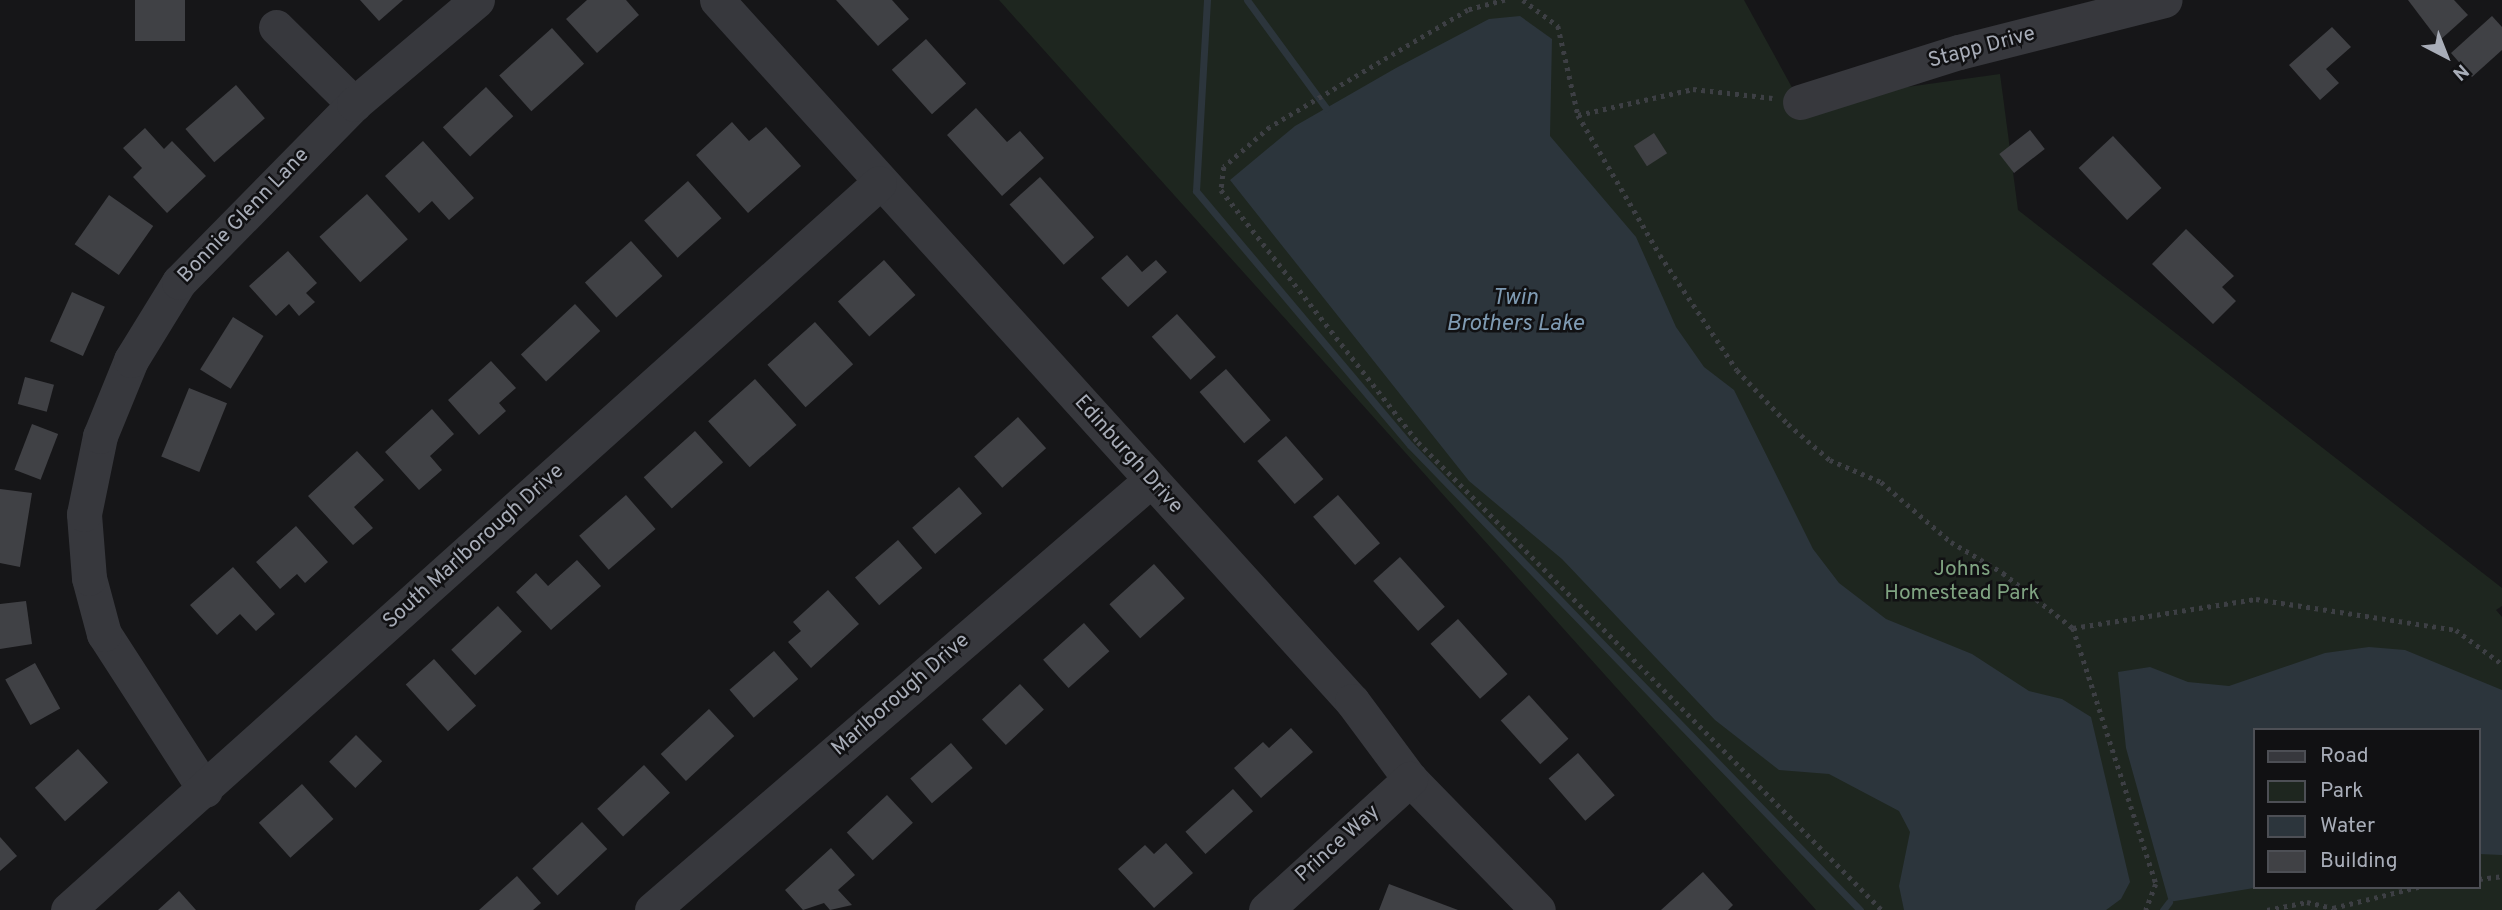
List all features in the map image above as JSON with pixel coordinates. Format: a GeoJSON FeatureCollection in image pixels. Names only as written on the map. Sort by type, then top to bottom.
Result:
{"type":"FeatureCollection","features":[{"type":"Feature","properties":{"kind":"street","name":"Bonnie Glenn Lane"},"geometry":{"type":"LineString","coordinates":[[205,790],[104,634],[89,578],[84,514],[100,436],[131,360],[179,282],[354,104],[477,0]]}},
{"type":"Feature","properties":{"kind":"street","name":"Edinburgh Drive"},"geometry":{"type":"LineString","coordinates":[[717,0],[879,183],[1352,701],[1410,779],[1538,910]]}},
{"type":"Feature","properties":{"kind":"street","name":"Stapp Drive"},"geometry":{"type":"LineString","coordinates":[[1800,102],[1959,52],[2165,0]]}},
{"type":"Feature","properties":{"kind":"street"},"geometry":{"type":"LineString","coordinates":[[276,27],[354,104]]}},
{"type":"Feature","properties":{"kind":"street","name":"South Marlborough Drive"},"geometry":{"type":"LineString","coordinates":[[68,910],[879,183]]}},
{"type":"Feature","properties":{"kind":"street","name":"Marlborough Drive"},"geometry":{"type":"LineString","coordinates":[[652,910],[1151,480]]}},
{"type":"Feature","properties":{"kind":"street","name":"Prince Way"},"geometry":{"type":"LineString","coordinates":[[1266,910],[1410,779]]}},
{"type":"Feature","properties":{"kind":"path"},"geometry":{"type":"LineString","coordinates":[[1504,0],[1468,10],[1304,106],[1224,167],[1222,190],[1253,237],[1418,442],[1882,910]]}},
{"type":"Feature","properties":{"kind":"path"},"geometry":{"type":"LineString","coordinates":[[1523,0],[1558,26],[1578,115],[1660,255],[1737,370],[1788,424],[1830,460],[1881,482],[1951,542],[2003,573],[2073,628],[2157,884],[2146,910]]}},
{"type":"Feature","properties":{"kind":"path"},"geometry":{"type":"LineString","coordinates":[[1578,115],[1693,89],[1800,102]]}},
{"type":"Feature","properties":{"kind":"path"},"geometry":{"type":"LineString","coordinates":[[2073,628],[2256,599],[2456,630],[2502,664]]}},
{"type":"Feature","properties":{"kind":"path"},"geometry":{"type":"LineString","coordinates":[[2481,879],[2502,876]]}},
{"type":"Feature","properties":{"kind":"path"},"geometry":{"type":"LineString","coordinates":[[2267,910],[2307,902],[2333,908],[2410,889]]}},
{"type":"Feature","properties":{"kind":"green space","name":"Johns Homestead Park"},"geometry":{"type":"Polygon","coordinates":[[[999,0],[1744,0],[1800,102],[2000,74],[2018,210],[2502,588],[2502,606],[2496,610],[2502,617],[2502,910],[1816,910],[999,0]]]}},
{"type":"Feature","properties":{"kind":"water","name":"Twin Brothers Lake"},"geometry":{"type":"Polygon","coordinates":[[[1520,16],[1552,39],[1550,136],[1636,237],[1676,327],[1704,367],[1734,390],[1813,549],[1839,583],[1886,619],[1972,654],[2029,691],[2062,699],[2091,717],[2130,882],[2121,899],[2106,910],[1904,910],[1899,886],[1910,832],[1899,811],[1829,774],[1779,770],[1715,720],[1562,559],[1469,481],[1230,180],[1295,126],[1396,68],[1489,19],[1520,16]]]}},
{"type":"Feature","properties":{"kind":"water"},"geometry":{"type":"Polygon","coordinates":[[[2369,647],[2405,650],[2502,690],[2502,855],[2481,854],[2481,728],[2254,728],[2254,888],[2169,902],[2126,748],[2118,672],[2150,667],[2188,682],[2229,686],[2325,653],[2369,647]]]}},
{"type":"Feature","properties":{"kind":"building"},"geometry":{"type":"Polygon","coordinates":[[[135,0],[185,0],[185,41],[135,41],[135,0]]]}},
{"type":"Feature","properties":{"kind":"building"},"geometry":{"type":"Polygon","coordinates":[[[360,0],[403,0],[379,21],[360,0]]]}},
{"type":"Feature","properties":{"kind":"building"},"geometry":{"type":"Polygon","coordinates":[[[587,0],[626,0],[639,15],[597,53],[566,19],[587,0]]]}},
{"type":"Feature","properties":{"kind":"building"},"geometry":{"type":"Polygon","coordinates":[[[836,0],[892,0],[909,19],[878,46],[836,0]]]}},
{"type":"Feature","properties":{"kind":"building"},"geometry":{"type":"Polygon","coordinates":[[[2408,0],[2454,0],[2468,15],[2439,41],[2408,0]]]}},
{"type":"Feature","properties":{"kind":"building"},"geometry":{"type":"Polygon","coordinates":[[[2492,16],[2502,27],[2502,50],[2472,77],[2451,53],[2492,16]]]}},
{"type":"Feature","properties":{"kind":"building"},"geometry":{"type":"Polygon","coordinates":[[[2332,27],[2351,47],[2326,69],[2339,83],[2320,100],[2289,65],[2332,27]]]}},
{"type":"Feature","properties":{"kind":"building"},"geometry":{"type":"Polygon","coordinates":[[[552,28],[584,64],[531,111],[499,76],[552,28]]]}},
{"type":"Feature","properties":{"kind":"building"},"geometry":{"type":"Polygon","coordinates":[[[926,39],[966,84],[932,114],[892,70],[926,39]]]}},
{"type":"Feature","properties":{"kind":"building"},"geometry":{"type":"Polygon","coordinates":[[[236,85],[265,118],[214,162],[185,129],[236,85]]]}},
{"type":"Feature","properties":{"kind":"building"},"geometry":{"type":"Polygon","coordinates":[[[486,87],[513,116],[470,156],[443,127],[486,87]]]}},
{"type":"Feature","properties":{"kind":"building"},"geometry":{"type":"Polygon","coordinates":[[[976,108],[1007,142],[1020,131],[1044,158],[1002,196],[947,135],[976,108]]]}},
{"type":"Feature","properties":{"kind":"building"},"geometry":{"type":"Polygon","coordinates":[[[732,122],[749,141],[766,127],[801,166],[748,213],[696,155],[732,122]]]}},
{"type":"Feature","properties":{"kind":"building"},"geometry":{"type":"Polygon","coordinates":[[[145,128],[164,149],[172,141],[206,176],[167,213],[133,177],[142,168],[123,148],[145,128]]]}},
{"type":"Feature","properties":{"kind":"building"},"geometry":{"type":"Polygon","coordinates":[[[2030,130],[2045,149],[2014,173],[1999,154],[2030,130]]]}},
{"type":"Feature","properties":{"kind":"building"},"geometry":{"type":"Polygon","coordinates":[[[1654,133],[1667,153],[1647,166],[1634,146],[1654,133]]]}},
{"type":"Feature","properties":{"kind":"building"},"geometry":{"type":"Polygon","coordinates":[[[2113,136],[2161,188],[2127,220],[2079,168],[2113,136]]]}},
{"type":"Feature","properties":{"kind":"building"},"geometry":{"type":"Polygon","coordinates":[[[423,141],[474,198],[449,220],[432,201],[419,213],[385,176],[423,141]]]}},
{"type":"Feature","properties":{"kind":"building"},"geometry":{"type":"Polygon","coordinates":[[[1040,177],[1094,237],[1064,265],[1010,204],[1040,177]]]}},
{"type":"Feature","properties":{"kind":"building"},"geometry":{"type":"Polygon","coordinates":[[[688,181],[721,218],[678,258],[644,220],[688,181]]]}},
{"type":"Feature","properties":{"kind":"building"},"geometry":{"type":"Polygon","coordinates":[[[367,194],[408,239],[360,282],[319,237],[367,194]]]}},
{"type":"Feature","properties":{"kind":"building"},"geometry":{"type":"Polygon","coordinates":[[[109,195],[153,226],[119,275],[75,244],[109,195]]]}},
{"type":"Feature","properties":{"kind":"building"},"geometry":{"type":"Polygon","coordinates":[[[2186,229],[2234,276],[2222,287],[2236,301],[2213,324],[2152,264],[2186,229]]]}},
{"type":"Feature","properties":{"kind":"building"},"geometry":{"type":"Polygon","coordinates":[[[631,241],[662,276],[616,317],[585,282],[631,241]]]}},
{"type":"Feature","properties":{"kind":"building"},"geometry":{"type":"Polygon","coordinates":[[[288,251],[317,283],[306,293],[315,302],[299,316],[289,304],[276,316],[249,286],[288,251]]]}},
{"type":"Feature","properties":{"kind":"building"},"geometry":{"type":"Polygon","coordinates":[[[1127,255],[1142,272],[1156,260],[1167,272],[1128,307],[1101,278],[1127,255]]]}},
{"type":"Feature","properties":{"kind":"building"},"geometry":{"type":"Polygon","coordinates":[[[884,260],[915,295],[869,336],[838,301],[884,260]]]}},
{"type":"Feature","properties":{"kind":"building"},"geometry":{"type":"Polygon","coordinates":[[[72,292],[105,307],[83,356],[50,341],[72,292]]]}},
{"type":"Feature","properties":{"kind":"building"},"geometry":{"type":"Polygon","coordinates":[[[575,304],[600,331],[546,382],[521,354],[575,304]]]}},
{"type":"Feature","properties":{"kind":"building"},"geometry":{"type":"Polygon","coordinates":[[[1177,314],[1216,357],[1191,380],[1152,337],[1177,314]]]}},
{"type":"Feature","properties":{"kind":"building"},"geometry":{"type":"Polygon","coordinates":[[[233,317],[264,336],[231,389],[200,370],[233,317]]]}},
{"type":"Feature","properties":{"kind":"building"},"geometry":{"type":"Polygon","coordinates":[[[815,322],[853,364],[806,407],[767,365],[815,322]]]}},
{"type":"Feature","properties":{"kind":"building"},"geometry":{"type":"Polygon","coordinates":[[[491,361],[516,388],[499,403],[506,411],[479,435],[448,400],[491,361]]]}},
{"type":"Feature","properties":{"kind":"building"},"geometry":{"type":"Polygon","coordinates":[[[1226,369],[1271,420],[1244,443],[1200,392],[1226,369]]]}},
{"type":"Feature","properties":{"kind":"building"},"geometry":{"type":"Polygon","coordinates":[[[25,377],[54,385],[47,412],[18,404],[25,377]]]}},
{"type":"Feature","properties":{"kind":"building"},"geometry":{"type":"Polygon","coordinates":[[[755,379],[796,425],[750,467],[708,421],[755,379]]]}},
{"type":"Feature","properties":{"kind":"building"},"geometry":{"type":"Polygon","coordinates":[[[189,388],[227,403],[199,472],[161,457],[189,388]]]}},
{"type":"Feature","properties":{"kind":"building"},"geometry":{"type":"Polygon","coordinates":[[[432,409],[454,434],[430,456],[442,470],[419,490],[385,452],[432,409]]]}},
{"type":"Feature","properties":{"kind":"building"},"geometry":{"type":"Polygon","coordinates":[[[1018,417],[1046,448],[1002,488],[974,456],[1018,417]]]}},
{"type":"Feature","properties":{"kind":"building"},"geometry":{"type":"Polygon","coordinates":[[[32,424],[58,434],[41,480],[14,470],[32,424]]]}},
{"type":"Feature","properties":{"kind":"building"},"geometry":{"type":"Polygon","coordinates":[[[695,431],[723,462],[672,508],[644,477],[695,431]]]}},
{"type":"Feature","properties":{"kind":"building"},"geometry":{"type":"Polygon","coordinates":[[[1286,436],[1323,479],[1295,504],[1257,461],[1286,436]]]}},
{"type":"Feature","properties":{"kind":"building"},"geometry":{"type":"Polygon","coordinates":[[[357,451],[384,480],[354,507],[373,528],[353,545],[308,496],[357,451]]]}},
{"type":"Feature","properties":{"kind":"building"},"geometry":{"type":"Polygon","coordinates":[[[959,487],[982,513],[935,554],[912,528],[959,487]]]}},
{"type":"Feature","properties":{"kind":"building"},"geometry":{"type":"Polygon","coordinates":[[[0,489],[32,493],[20,567],[0,563],[0,489]]]}},
{"type":"Feature","properties":{"kind":"building"},"geometry":{"type":"Polygon","coordinates":[[[626,495],[656,529],[609,570],[579,536],[626,495]]]}},
{"type":"Feature","properties":{"kind":"building"},"geometry":{"type":"Polygon","coordinates":[[[1338,495],[1380,543],[1355,565],[1313,517],[1338,495]]]}},
{"type":"Feature","properties":{"kind":"building"},"geometry":{"type":"Polygon","coordinates":[[[296,526],[328,562],[305,583],[297,574],[280,589],[256,562],[296,526]]]}},
{"type":"Feature","properties":{"kind":"building"},"geometry":{"type":"Polygon","coordinates":[[[898,540],[922,568],[879,605],[855,577],[898,540]]]}},
{"type":"Feature","properties":{"kind":"building"},"geometry":{"type":"Polygon","coordinates":[[[1400,557],[1445,607],[1418,631],[1373,581],[1400,557]]]}},
{"type":"Feature","properties":{"kind":"building"},"geometry":{"type":"Polygon","coordinates":[[[577,560],[601,586],[551,630],[516,592],[536,573],[548,586],[577,560]]]}},
{"type":"Feature","properties":{"kind":"building"},"geometry":{"type":"Polygon","coordinates":[[[1154,564],[1185,598],[1140,638],[1109,604],[1154,564]]]}},
{"type":"Feature","properties":{"kind":"building"},"geometry":{"type":"Polygon","coordinates":[[[233,567],[275,614],[256,631],[240,614],[217,635],[190,605],[233,567]]]}},
{"type":"Feature","properties":{"kind":"building"},"geometry":{"type":"Polygon","coordinates":[[[828,590],[859,624],[811,668],[788,642],[801,631],[793,622],[828,590]]]}},
{"type":"Feature","properties":{"kind":"building"},"geometry":{"type":"Polygon","coordinates":[[[26,601],[32,644],[0,649],[0,604],[26,601]]]}},
{"type":"Feature","properties":{"kind":"building"},"geometry":{"type":"Polygon","coordinates":[[[498,606],[522,632],[475,675],[451,650],[498,606]]]}},
{"type":"Feature","properties":{"kind":"building"},"geometry":{"type":"Polygon","coordinates":[[[1458,619],[1508,674],[1480,699],[1431,644],[1458,619]]]}},
{"type":"Feature","properties":{"kind":"building"},"geometry":{"type":"Polygon","coordinates":[[[1084,623],[1109,651],[1069,688],[1043,660],[1084,623]]]}},
{"type":"Feature","properties":{"kind":"building"},"geometry":{"type":"Polygon","coordinates":[[[774,651],[798,679],[754,718],[729,690],[774,651]]]}},
{"type":"Feature","properties":{"kind":"building"},"geometry":{"type":"Polygon","coordinates":[[[434,659],[476,706],[448,731],[406,684],[434,659]]]}},
{"type":"Feature","properties":{"kind":"building"},"geometry":{"type":"Polygon","coordinates":[[[35,663],[60,708],[30,725],[5,679],[35,663]]]}},
{"type":"Feature","properties":{"kind":"building"},"geometry":{"type":"Polygon","coordinates":[[[1020,684],[1044,710],[1006,745],[982,719],[1020,684]]]}},
{"type":"Feature","properties":{"kind":"building"},"geometry":{"type":"Polygon","coordinates":[[[1529,695],[1568,739],[1540,764],[1501,720],[1529,695]]]}},
{"type":"Feature","properties":{"kind":"building"},"geometry":{"type":"Polygon","coordinates":[[[709,709],[734,736],[686,781],[661,754],[709,709]]]}},
{"type":"Feature","properties":{"kind":"building"},"geometry":{"type":"Polygon","coordinates":[[[1291,728],[1313,752],[1261,798],[1234,768],[1263,742],[1269,748],[1291,728]]]}},
{"type":"Feature","properties":{"kind":"building"},"geometry":{"type":"Polygon","coordinates":[[[356,735],[382,761],[355,788],[329,762],[356,735]]]}},
{"type":"Feature","properties":{"kind":"building"},"geometry":{"type":"Polygon","coordinates":[[[951,743],[973,768],[932,803],[910,778],[951,743]]]}},
{"type":"Feature","properties":{"kind":"building"},"geometry":{"type":"Polygon","coordinates":[[[78,749],[108,782],[65,821],[35,788],[78,749]]]}},
{"type":"Feature","properties":{"kind":"building"},"geometry":{"type":"Polygon","coordinates":[[[1578,753],[1615,795],[1585,821],[1549,779],[1578,753]]]}},
{"type":"Feature","properties":{"kind":"building"},"geometry":{"type":"Polygon","coordinates":[[[644,765],[670,793],[623,836],[597,809],[644,765]]]}},
{"type":"Feature","properties":{"kind":"building"},"geometry":{"type":"Polygon","coordinates":[[[302,784],[333,819],[290,858],[259,823],[302,784]]]}},
{"type":"Feature","properties":{"kind":"building"},"geometry":{"type":"Polygon","coordinates":[[[1233,789],[1253,811],[1206,854],[1185,832],[1233,789]]]}},
{"type":"Feature","properties":{"kind":"building"},"geometry":{"type":"Polygon","coordinates":[[[887,795],[913,823],[873,860],[847,833],[887,795]]]}},
{"type":"Feature","properties":{"kind":"building"},"geometry":{"type":"Polygon","coordinates":[[[582,822],[607,849],[558,895],[532,868],[582,822]]]}},
{"type":"Feature","properties":{"kind":"building"},"geometry":{"type":"Polygon","coordinates":[[[0,837],[17,856],[0,871],[0,837]]]}},
{"type":"Feature","properties":{"kind":"building"},"geometry":{"type":"Polygon","coordinates":[[[1166,843],[1193,873],[1154,908],[1118,869],[1145,845],[1154,854],[1166,843]]]}},
{"type":"Feature","properties":{"kind":"building"},"geometry":{"type":"Polygon","coordinates":[[[831,848],[855,875],[838,890],[852,905],[830,910],[824,903],[803,910],[785,890],[831,848]]]}},
{"type":"Feature","properties":{"kind":"building"},"geometry":{"type":"Polygon","coordinates":[[[1703,872],[1733,905],[1728,910],[1661,910],[1703,872]]]}},
{"type":"Feature","properties":{"kind":"building"},"geometry":{"type":"Polygon","coordinates":[[[517,876],[541,903],[533,910],[479,910],[517,876]]]}},
{"type":"Feature","properties":{"kind":"building"},"geometry":{"type":"Polygon","coordinates":[[[1389,884],[1458,910],[1379,910],[1389,884]]]}},
{"type":"Feature","properties":{"kind":"building"},"geometry":{"type":"Polygon","coordinates":[[[179,891],[196,910],[158,910],[179,891]]]}},
{"type":"Feature","properties":{"kind":"waterway"},"geometry":{"type":"LineString","coordinates":[[1207,0],[1196,191],[1410,445],[1860,910]]}},
{"type":"Feature","properties":{"kind":"waterway"},"geometry":{"type":"LineString","coordinates":[[1247,0],[1326,108]]}},
{"type":"Feature","properties":{"kind":"waterway"},"geometry":{"type":"LineString","coordinates":[[2163,910],[2169,902]]}}]}
